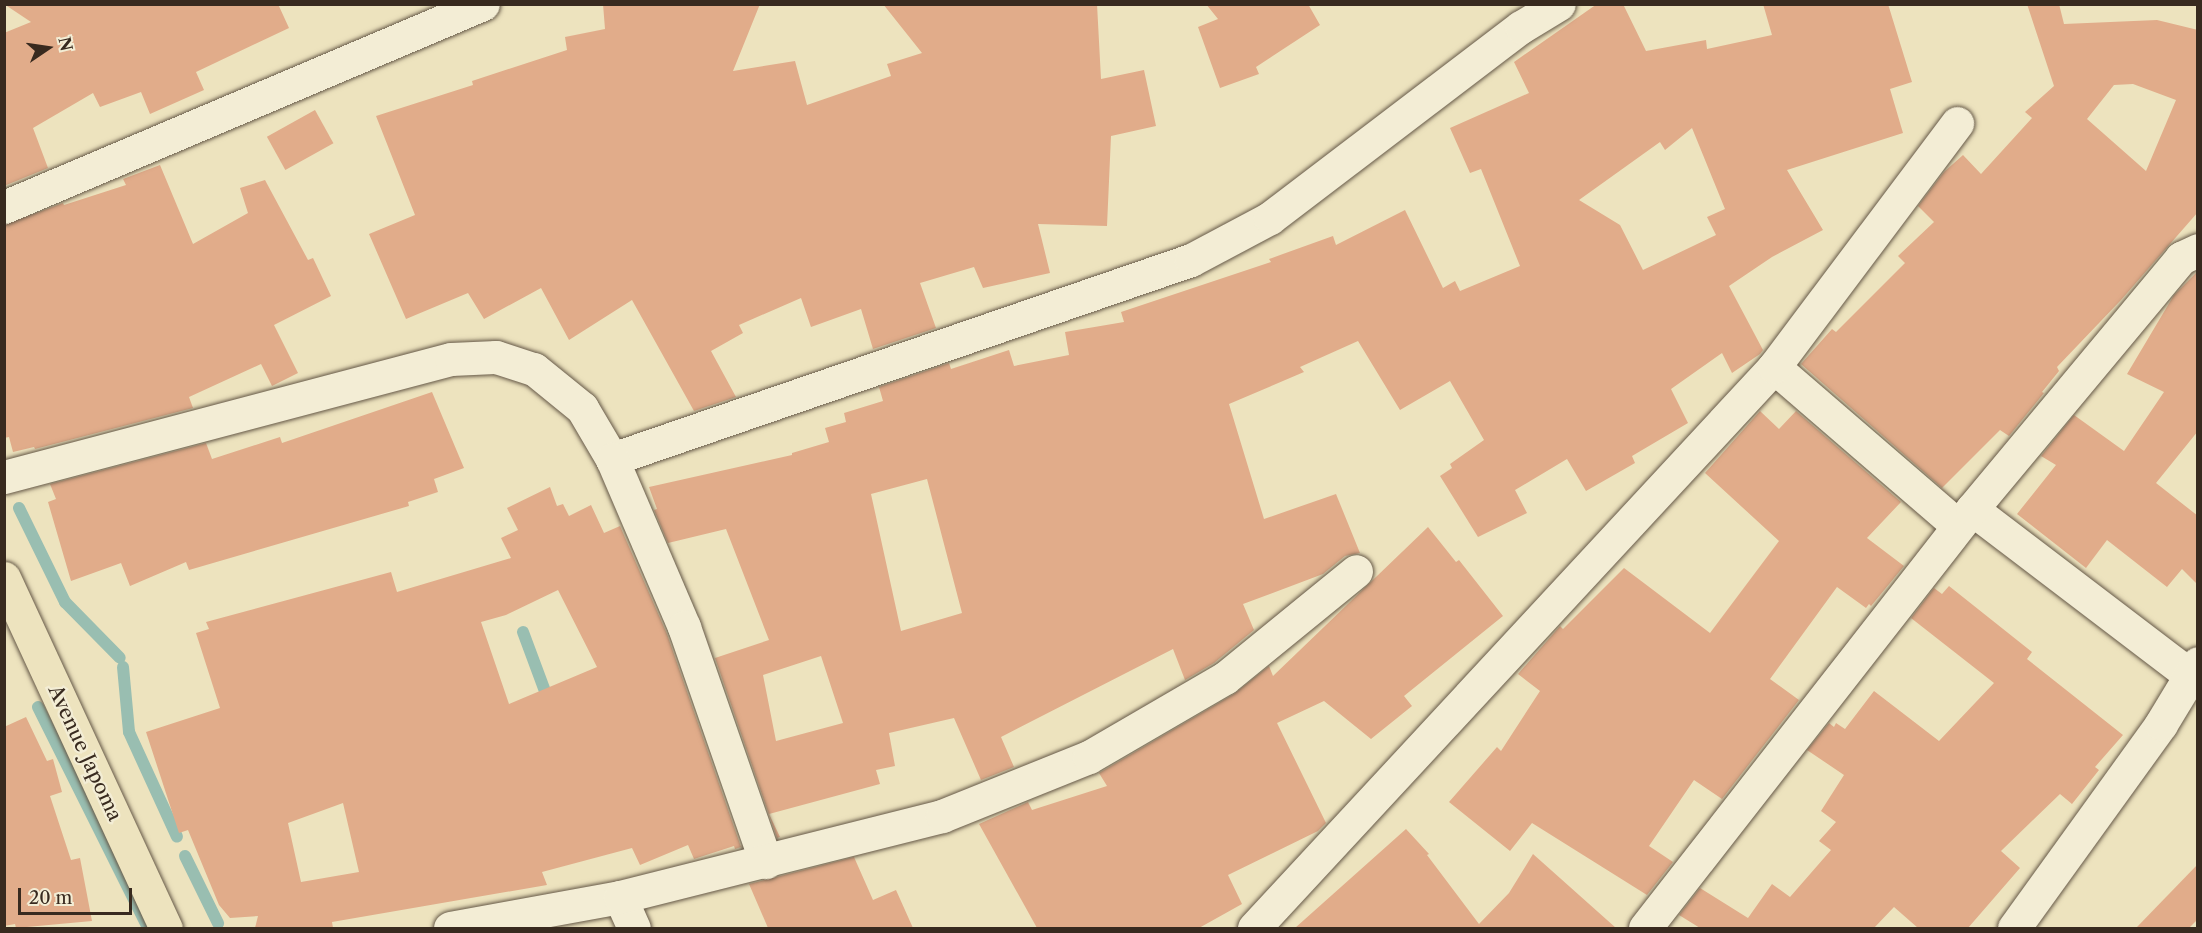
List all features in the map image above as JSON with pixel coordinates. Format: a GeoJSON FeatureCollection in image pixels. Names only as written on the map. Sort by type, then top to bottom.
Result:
{"type":"FeatureCollection","features":[{"type":"Feature","properties":{"kind":"main road","name":"Avenue Japoma"},"geometry":{"type":"LineString","coordinates":[[4,578],[166,928]]}},
{"type":"Feature","properties":{"kind":"street"},"geometry":{"type":"LineString","coordinates":[[4,207],[483,4]]}},
{"type":"Feature","properties":{"kind":"street"},"geometry":{"type":"LineString","coordinates":[[612,459],[1191,260],[1270,218],[1521,27],[1559,4]]}},
{"type":"Feature","properties":{"kind":"street"},"geometry":{"type":"LineString","coordinates":[[1254,928],[1774,367],[1957,123]]}},
{"type":"Feature","properties":{"kind":"street"},"geometry":{"type":"LineString","coordinates":[[1645,928],[1965,517],[2181,258],[2198,250]]}},
{"type":"Feature","properties":{"kind":"street"},"geometry":{"type":"LineString","coordinates":[[4,477],[450,359],[496,357],[534,369],[582,408],[612,459],[684,627],[766,862]]}},
{"type":"Feature","properties":{"kind":"street"},"geometry":{"type":"LineString","coordinates":[[1774,367],[1965,517],[2194,669],[2161,724],[2014,928]]}},
{"type":"Feature","properties":{"kind":"street"},"geometry":{"type":"LineString","coordinates":[[450,928],[620,897],[942,816],[1089,757],[1225,678],[1356,571]]}},
{"type":"Feature","properties":{"kind":"street"},"geometry":{"type":"LineString","coordinates":[[620,897],[634,928]]}},
{"type":"Feature","properties":{"kind":"building"},"geometry":{"type":"Polygon","coordinates":[[[4,4],[278,4],[289,28],[196,72],[204,90],[150,114],[141,92],[100,107],[93,93],[33,128],[48,168],[4,186],[4,33],[31,22],[4,4]]]}},
{"type":"Feature","properties":{"kind":"building"},"geometry":{"type":"Polygon","coordinates":[[[603,4],[760,4],[733,71],[795,61],[807,105],[891,76],[887,64],[922,53],[883,4],[1097,4],[1101,79],[1144,70],[1156,126],[1111,136],[1107,226],[1038,224],[1050,273],[983,288],[974,267],[920,283],[936,328],[873,349],[861,309],[811,327],[801,298],[739,325],[743,333],[711,351],[736,397],[694,411],[632,300],[569,340],[541,288],[484,319],[468,293],[406,319],[369,234],[415,215],[376,116],[473,85],[472,81],[567,50],[565,37],[605,29],[603,4]]]}},
{"type":"Feature","properties":{"kind":"building"},"geometry":{"type":"Polygon","coordinates":[[[1206,4],[1308,4],[1320,25],[1256,67],[1259,74],[1220,88],[1198,27],[1218,19],[1206,4]]]}},
{"type":"Feature","properties":{"kind":"building"},"geometry":{"type":"Polygon","coordinates":[[[1597,4],[1623,4],[1646,51],[1706,40],[1707,49],[1772,35],[1763,4],[1888,4],[1912,82],[1890,89],[1903,133],[1787,170],[1823,230],[1772,257],[1729,286],[1763,350],[1732,373],[1722,353],[1671,389],[1688,423],[1632,456],[1635,463],[1586,491],[1567,459],[1515,490],[1527,513],[1478,537],[1440,476],[1452,468],[1450,464],[1484,440],[1450,381],[1400,410],[1358,341],[1300,367],[1304,372],[1229,404],[1264,519],[1336,494],[1360,553],[1345,556],[1323,574],[1243,604],[1254,630],[1214,663],[1185,680],[1173,649],[1001,737],[1014,767],[981,780],[954,718],[889,733],[895,766],[876,770],[880,784],[769,814],[780,837],[777,838],[715,658],[769,640],[726,529],[668,543],[654,510],[657,509],[649,487],[792,455],[792,453],[829,442],[825,428],[846,422],[844,413],[883,401],[879,387],[949,363],[951,369],[1009,350],[1014,366],[1069,355],[1065,332],[1124,322],[1121,312],[1271,262],[1269,259],[1333,236],[1336,245],[1405,210],[1443,288],[1455,281],[1460,291],[1520,266],[1481,169],[1470,173],[1450,128],[1529,93],[1514,62],[1597,4]],[[1692,128],[1665,150],[1660,142],[1579,200],[1620,225],[1643,270],[1716,235],[1707,217],[1725,209],[1692,128]],[[927,479],[871,494],[901,631],[962,613],[927,479]],[[821,656],[763,675],[776,741],[843,723],[821,656]]]}},
{"type":"Feature","properties":{"kind":"building"},"geometry":{"type":"Polygon","coordinates":[[[2027,4],[2059,4],[2064,24],[2157,20],[2198,30],[2198,212],[2121,300],[2057,367],[2059,371],[2042,392],[2044,393],[2009,436],[2000,430],[1942,488],[1801,364],[1832,329],[1836,332],[1905,263],[1898,256],[1934,222],[1918,206],[1944,172],[1963,155],[1981,174],[2032,118],[2025,112],[2054,86],[2027,4]],[[2133,84],[2114,85],[2087,119],[2146,171],[2176,100],[2133,84]]]}},
{"type":"Feature","properties":{"kind":"building"},"geometry":{"type":"Polygon","coordinates":[[[315,110],[333,143],[285,170],[267,137],[315,110]]]}},
{"type":"Feature","properties":{"kind":"building"},"geometry":{"type":"Polygon","coordinates":[[[160,165],[193,244],[248,213],[240,188],[265,180],[308,260],[313,258],[331,296],[274,325],[298,373],[272,386],[261,364],[189,397],[193,408],[35,449],[34,447],[13,452],[9,437],[4,438],[4,225],[63,203],[64,205],[126,185],[123,179],[160,165]]]}},
{"type":"Feature","properties":{"kind":"building"},"geometry":{"type":"Polygon","coordinates":[[[2198,271],[2198,431],[2156,483],[2198,516],[2198,585],[2182,569],[2167,587],[2107,540],[2086,568],[2017,514],[2056,465],[2041,456],[2074,415],[2124,451],[2164,392],[2127,374],[2174,295],[2198,271]]]}},
{"type":"Feature","properties":{"kind":"building"},"geometry":{"type":"Polygon","coordinates":[[[432,392],[464,468],[434,479],[438,492],[408,502],[409,506],[189,570],[186,562],[130,586],[121,563],[71,581],[48,502],[56,499],[50,484],[206,443],[212,459],[280,437],[282,443],[432,392]]]}},
{"type":"Feature","properties":{"kind":"building"},"geometry":{"type":"Polygon","coordinates":[[[1760,411],[1779,429],[1796,411],[1901,502],[1867,538],[1904,566],[1871,606],[1869,604],[1866,608],[1837,587],[1770,679],[1799,700],[1722,799],[1694,780],[1649,846],[1673,862],[1647,895],[1532,823],[1510,851],[1449,802],[1497,747],[1501,751],[1540,691],[1518,674],[1560,626],[1563,629],[1624,568],[1710,633],[1779,541],[1705,473],[1760,411]]]}},
{"type":"Feature","properties":{"kind":"building"},"geometry":{"type":"Polygon","coordinates":[[[550,487],[557,506],[563,504],[569,516],[591,505],[604,533],[620,526],[667,634],[741,847],[735,849],[734,846],[694,859],[688,845],[640,865],[632,848],[542,872],[547,885],[332,922],[333,928],[255,928],[258,916],[230,918],[219,905],[188,830],[179,833],[146,732],[220,708],[196,633],[209,629],[206,622],[391,572],[397,592],[511,558],[501,538],[518,530],[507,508],[550,487]],[[558,590],[506,615],[481,622],[509,704],[597,667],[558,590]],[[343,803],[288,823],[301,882],[359,872],[343,803]]]}},
{"type":"Feature","properties":{"kind":"building"},"geometry":{"type":"Polygon","coordinates":[[[1428,527],[1456,562],[1459,560],[1503,616],[1404,696],[1412,706],[1371,739],[1324,701],[1277,723],[1326,823],[1318,831],[1228,875],[1242,904],[1199,928],[1037,928],[979,824],[1028,802],[1032,810],[1107,786],[1099,773],[1234,694],[1269,666],[1273,676],[1428,527]]]}},
{"type":"Feature","properties":{"kind":"building"},"geometry":{"type":"Polygon","coordinates":[[[1949,586],[2032,652],[2027,659],[2123,735],[2095,767],[2099,770],[2072,804],[2060,794],[2001,851],[2020,868],[1968,928],[1918,928],[1894,907],[1874,928],[1700,928],[1679,915],[1700,888],[1748,918],[1772,884],[1790,897],[1831,850],[1819,841],[1836,822],[1821,811],[1844,775],[1807,750],[1829,723],[1834,727],[1836,723],[1845,729],[1874,691],[1939,741],[1994,683],[1911,618],[1934,588],[1942,594],[1949,586]]]}},
{"type":"Feature","properties":{"kind":"building"},"geometry":{"type":"Polygon","coordinates":[[[26,717],[47,761],[53,759],[62,792],[50,796],[71,860],[80,858],[92,921],[16,928],[15,924],[4,926],[4,727],[26,717]]]}},
{"type":"Feature","properties":{"kind":"building"},"geometry":{"type":"Polygon","coordinates":[[[1406,829],[1429,854],[1427,855],[1479,924],[1509,893],[1533,854],[1616,928],[1295,928],[1406,829]]]}},
{"type":"Feature","properties":{"kind":"building"},"geometry":{"type":"Polygon","coordinates":[[[854,857],[873,900],[896,890],[913,928],[768,928],[749,884],[854,857]]]}},
{"type":"Feature","properties":{"kind":"building"},"geometry":{"type":"Polygon","coordinates":[[[2198,864],[2198,919],[2189,928],[2136,928],[2198,864]]]}},
{"type":"Feature","properties":{"kind":"waterway"},"geometry":{"type":"LineString","coordinates":[[19,508],[65,602],[120,658]]}},
{"type":"Feature","properties":{"kind":"waterway"},"geometry":{"type":"LineString","coordinates":[[523,632],[549,702]]}},
{"type":"Feature","properties":{"kind":"waterway"},"geometry":{"type":"LineString","coordinates":[[123,667],[129,732],[177,837]]}},
{"type":"Feature","properties":{"kind":"waterway"},"geometry":{"type":"LineString","coordinates":[[38,707],[148,928]]}},
{"type":"Feature","properties":{"kind":"waterway"},"geometry":{"type":"LineString","coordinates":[[185,856],[218,923]]}}]}
